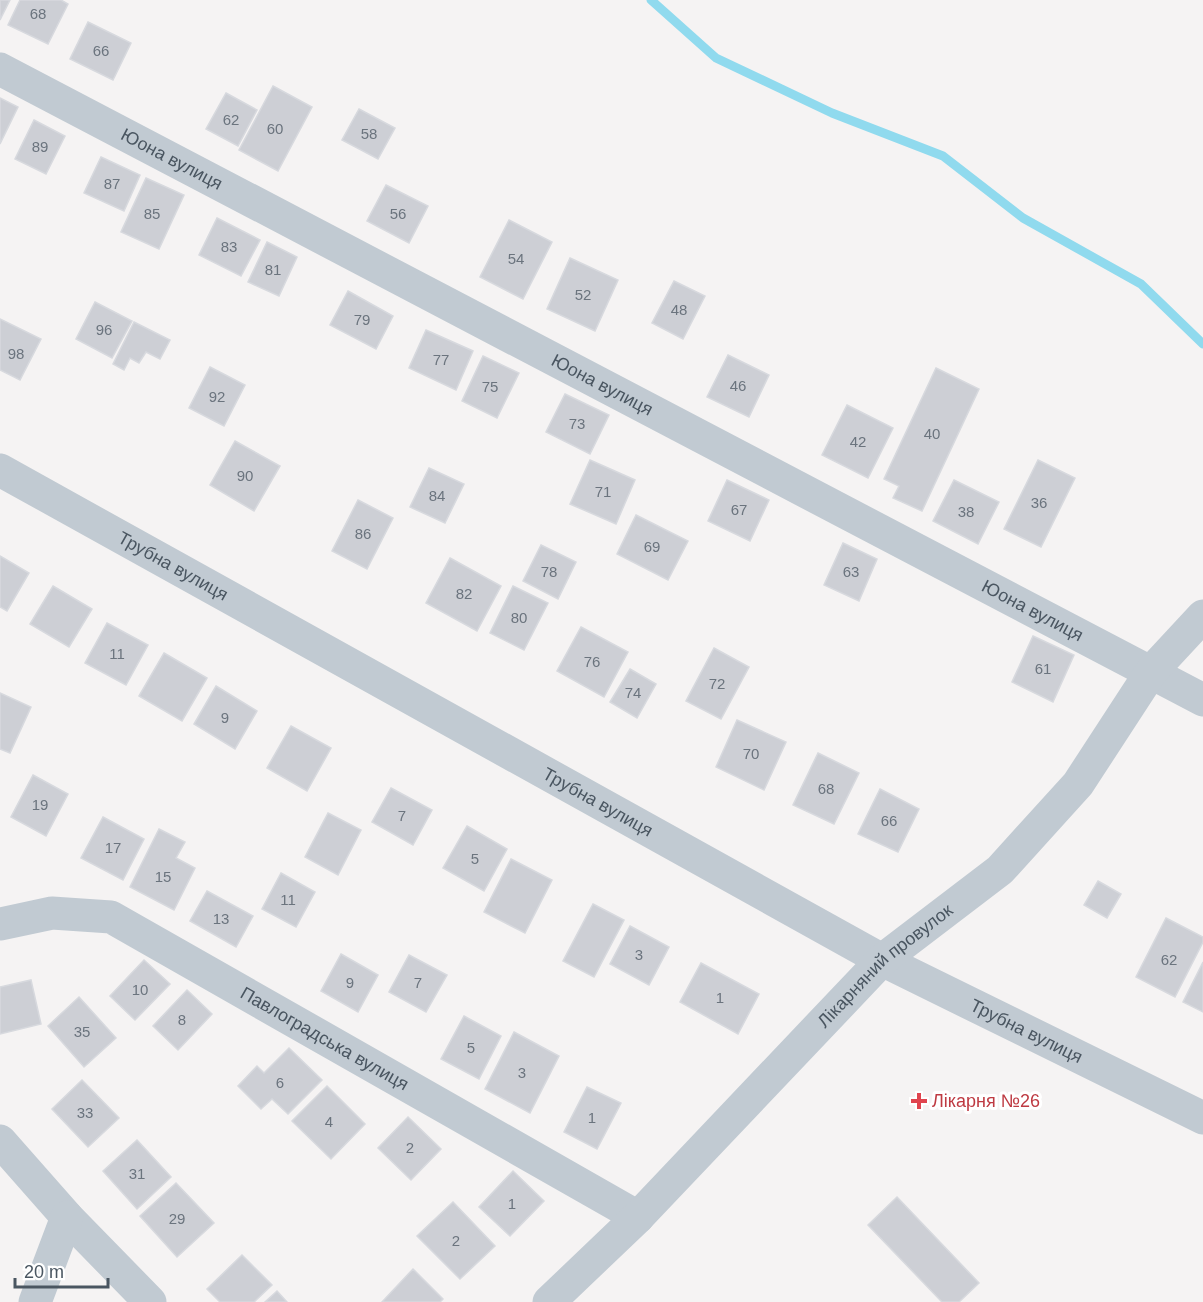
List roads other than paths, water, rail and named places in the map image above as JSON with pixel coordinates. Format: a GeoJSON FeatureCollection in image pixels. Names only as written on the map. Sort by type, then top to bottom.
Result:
{"type":"FeatureCollection","features":[{"type":"Feature","properties":{"kind":"street","name":"Юона вулиця"},"geometry":{"type":"LineString","coordinates":[[0,69],[1203,700]]}},
{"type":"Feature","properties":{"kind":"street","name":"Трубна вулиця"},"geometry":{"type":"LineString","coordinates":[[0,470],[882,960],[1203,1118]]}},
{"type":"Feature","properties":{"kind":"street","name":"Лікарняний провулок"},"geometry":{"type":"LineString","coordinates":[[549,1302],[638,1217],[882,960],[1000,870],[1078,784],[1151,672],[1203,616]]}},
{"type":"Feature","properties":{"kind":"street","name":"Павлоградська вулиця"},"geometry":{"type":"LineString","coordinates":[[0,924],[52,913],[111,917],[638,1217]]}},
{"type":"Feature","properties":{"kind":"street"},"geometry":{"type":"LineString","coordinates":[[0,1141],[67,1216],[150,1302]]}},
{"type":"Feature","properties":{"kind":"street"},"geometry":{"type":"LineString","coordinates":[[35,1302],[67,1216]]}},
{"type":"Feature","properties":{"kind":"waterway"},"geometry":{"type":"LineString","coordinates":[[651,0],[716,58],[832,113],[943,156],[1023,218],[1141,284],[1203,344]]}},
{"type":"Feature","properties":{"kind":"place","name":"Лікарня №26"},"geometry":{"type":"Point","coordinates":[919,1101]}}]}
